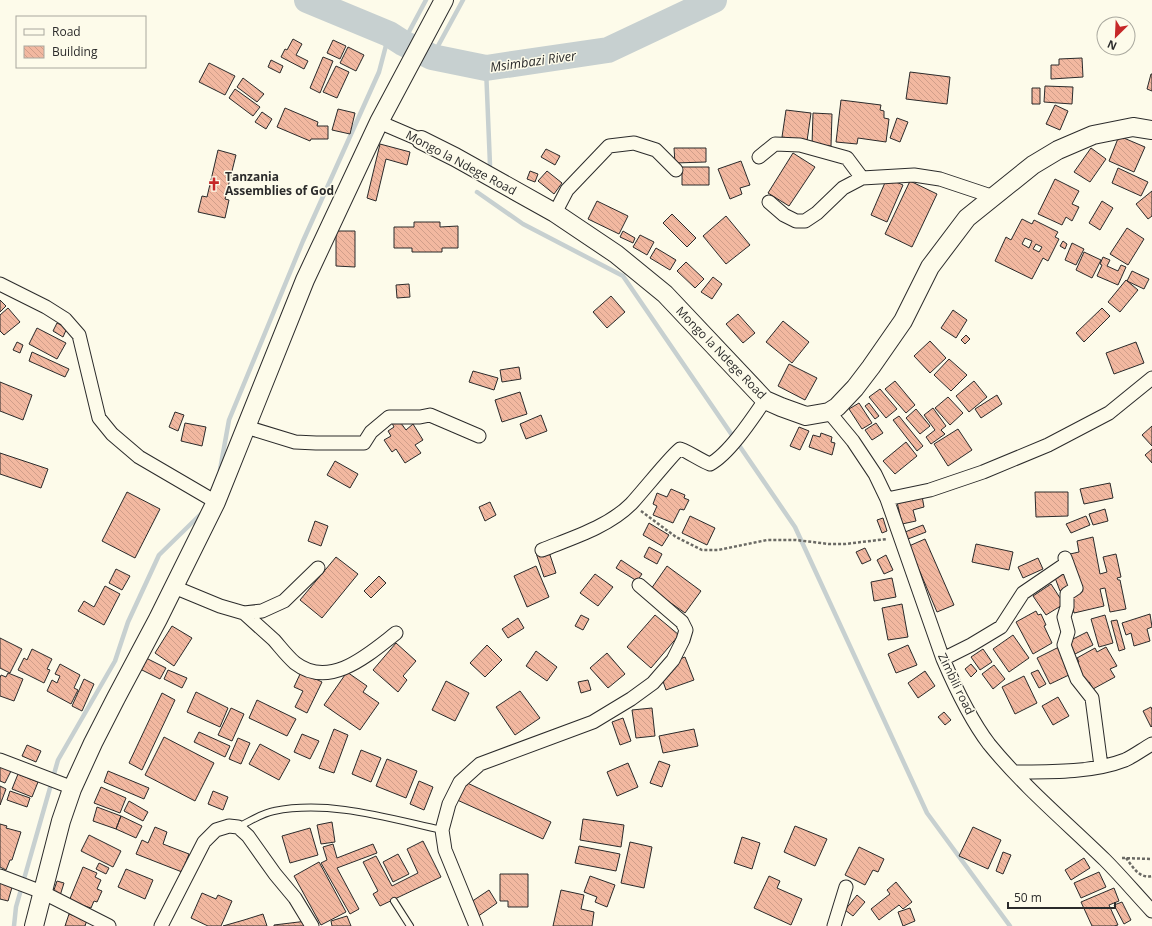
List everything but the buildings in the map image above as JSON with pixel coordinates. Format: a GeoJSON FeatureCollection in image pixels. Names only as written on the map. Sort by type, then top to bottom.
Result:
{"type":"FeatureCollection","features":[{"type":"Feature","properties":{"kind":"main road"},"geometry":{"type":"LineString","coordinates":[[34,926],[61,821],[72,788],[112,704],[174,587],[216,502],[305,280],[379,122],[444,0]]}},
{"type":"Feature","properties":{"kind":"main road","name":"Mongo la Ndege Road"},"geometry":{"type":"LineString","coordinates":[[421,140],[455,157],[555,213],[616,254],[665,294],[764,400],[781,408],[806,416],[829,412],[837,407],[855,388],[903,321],[930,267],[967,218],[1033,165],[1065,147],[1093,135],[1133,127],[1152,130]]}},
{"type":"Feature","properties":{"kind":"street","name":"Mongo la Ndege Road"},"geometry":{"type":"LineString","coordinates":[[379,122],[421,140]]}},
{"type":"Feature","properties":{"kind":"street"},"geometry":{"type":"LineString","coordinates":[[555,213],[567,190],[609,146],[634,143],[656,150],[676,170]]}},
{"type":"Feature","properties":{"kind":"street"},"geometry":{"type":"LineString","coordinates":[[759,157],[775,144],[800,145],[847,158],[862,178]]}},
{"type":"Feature","properties":{"kind":"street"},"geometry":{"type":"LineString","coordinates":[[769,202],[784,215],[796,221],[805,222],[816,214],[843,188],[862,178],[914,175],[940,179],[994,197]]}},
{"type":"Feature","properties":{"kind":"street"},"geometry":{"type":"LineString","coordinates":[[0,284],[46,307],[65,319],[79,335],[99,418],[112,434],[140,456],[216,502]]}},
{"type":"Feature","properties":{"kind":"street"},"geometry":{"type":"LineString","coordinates":[[887,499],[938,488],[983,472],[1048,445],[1109,413],[1152,378]]}},
{"type":"Feature","properties":{"kind":"street"},"geometry":{"type":"LineString","coordinates":[[542,550],[603,524],[623,512],[632,504],[679,450],[684,449],[703,462],[710,464],[716,461],[742,432],[764,400]]}},
{"type":"Feature","properties":{"kind":"street","name":"Zimbili road"},"geometry":{"type":"LineString","coordinates":[[829,412],[853,441],[871,467],[887,499],[899,538],[943,659],[958,691],[985,737],[1014,772],[1035,794],[1106,861],[1152,911]]}},
{"type":"Feature","properties":{"kind":"street"},"geometry":{"type":"LineString","coordinates":[[246,427],[295,442],[364,442],[371,432],[389,417],[420,417],[430,415],[479,436]]}},
{"type":"Feature","properties":{"kind":"street"},"geometry":{"type":"LineString","coordinates":[[943,659],[971,645],[1001,627],[1022,593],[1066,561],[1076,588],[1067,594],[1067,606],[1064,618],[1068,632],[1064,645],[1077,679],[1092,698],[1101,766]]}},
{"type":"Feature","properties":{"kind":"street"},"geometry":{"type":"LineString","coordinates":[[174,587],[220,606],[244,613],[262,611],[284,601],[318,568]]}},
{"type":"Feature","properties":{"kind":"street"},"geometry":{"type":"LineString","coordinates":[[476,926],[445,850],[442,830],[449,804],[460,782],[480,764],[593,722],[631,699],[653,683],[673,660],[683,640],[686,630],[682,622],[639,585]]}},
{"type":"Feature","properties":{"kind":"street"},"geometry":{"type":"LineString","coordinates":[[244,613],[296,663],[307,670],[319,673],[338,670],[361,660],[396,633]]}},
{"type":"Feature","properties":{"kind":"street"},"geometry":{"type":"LineString","coordinates":[[1014,772],[1063,772],[1101,766],[1125,760],[1152,744]]}},
{"type":"Feature","properties":{"kind":"street"},"geometry":{"type":"LineString","coordinates":[[0,760],[72,788]]}},
{"type":"Feature","properties":{"kind":"street"},"geometry":{"type":"LineString","coordinates":[[161,926],[204,842],[216,830],[229,826],[238,827],[248,836],[275,874],[295,898],[312,926]]}},
{"type":"Feature","properties":{"kind":"street"},"geometry":{"type":"LineString","coordinates":[[0,876],[42,892],[109,926]]}},
{"type":"Feature","properties":{"kind":"street"},"geometry":{"type":"LineString","coordinates":[[834,926],[846,887]]}},
{"type":"Feature","properties":{"kind":"lane"},"geometry":{"type":"LineString","coordinates":[[238,827],[273,811],[307,808],[337,808],[442,830]]}},
{"type":"Feature","properties":{"kind":"lane"},"geometry":{"type":"LineString","coordinates":[[394,901],[410,926]]}},
{"type":"Feature","properties":{"kind":"path"},"geometry":{"type":"LineString","coordinates":[[632,504],[676,537],[702,550],[718,550],[767,540],[796,540],[829,544],[845,544],[899,538]]}},
{"type":"Feature","properties":{"kind":"path"},"geometry":{"type":"LineString","coordinates":[[1106,861],[1126,858],[1152,859]]}},
{"type":"Feature","properties":{"kind":"path"},"geometry":{"type":"LineString","coordinates":[[1126,858],[1140,875],[1147,877],[1152,876]]}},
{"type":"Feature","properties":{"kind":"waterway","name":"Msimbazi River"},"geometry":{"type":"LineString","coordinates":[[307,0],[389,34],[403,43],[432,57],[486,68],[608,50],[714,0]]}},
{"type":"Feature","properties":{"kind":"waterway"},"geometry":{"type":"LineString","coordinates":[[403,43],[426,0]]}},
{"type":"Feature","properties":{"kind":"waterway"},"geometry":{"type":"LineString","coordinates":[[432,57],[463,0]]}},
{"type":"Feature","properties":{"kind":"waterway"},"geometry":{"type":"LineString","coordinates":[[220,470],[229,420],[303,241],[379,72],[389,34]]}},
{"type":"Feature","properties":{"kind":"waterway"},"geometry":{"type":"LineString","coordinates":[[486,68],[490,165]]}},
{"type":"Feature","properties":{"kind":"waterway"},"geometry":{"type":"LineString","coordinates":[[477,192],[523,224],[623,276],[795,527],[927,813],[1010,926]]}},
{"type":"Feature","properties":{"kind":"waterway"},"geometry":{"type":"LineString","coordinates":[[14,926],[16,907],[58,760],[115,661],[128,622],[159,555],[203,512]]}},
{"type":"Feature","properties":{"kind":"place","name":"Tanzania Assemblies of God"},"geometry":{"type":"Point","coordinates":[214,184]}}]}
